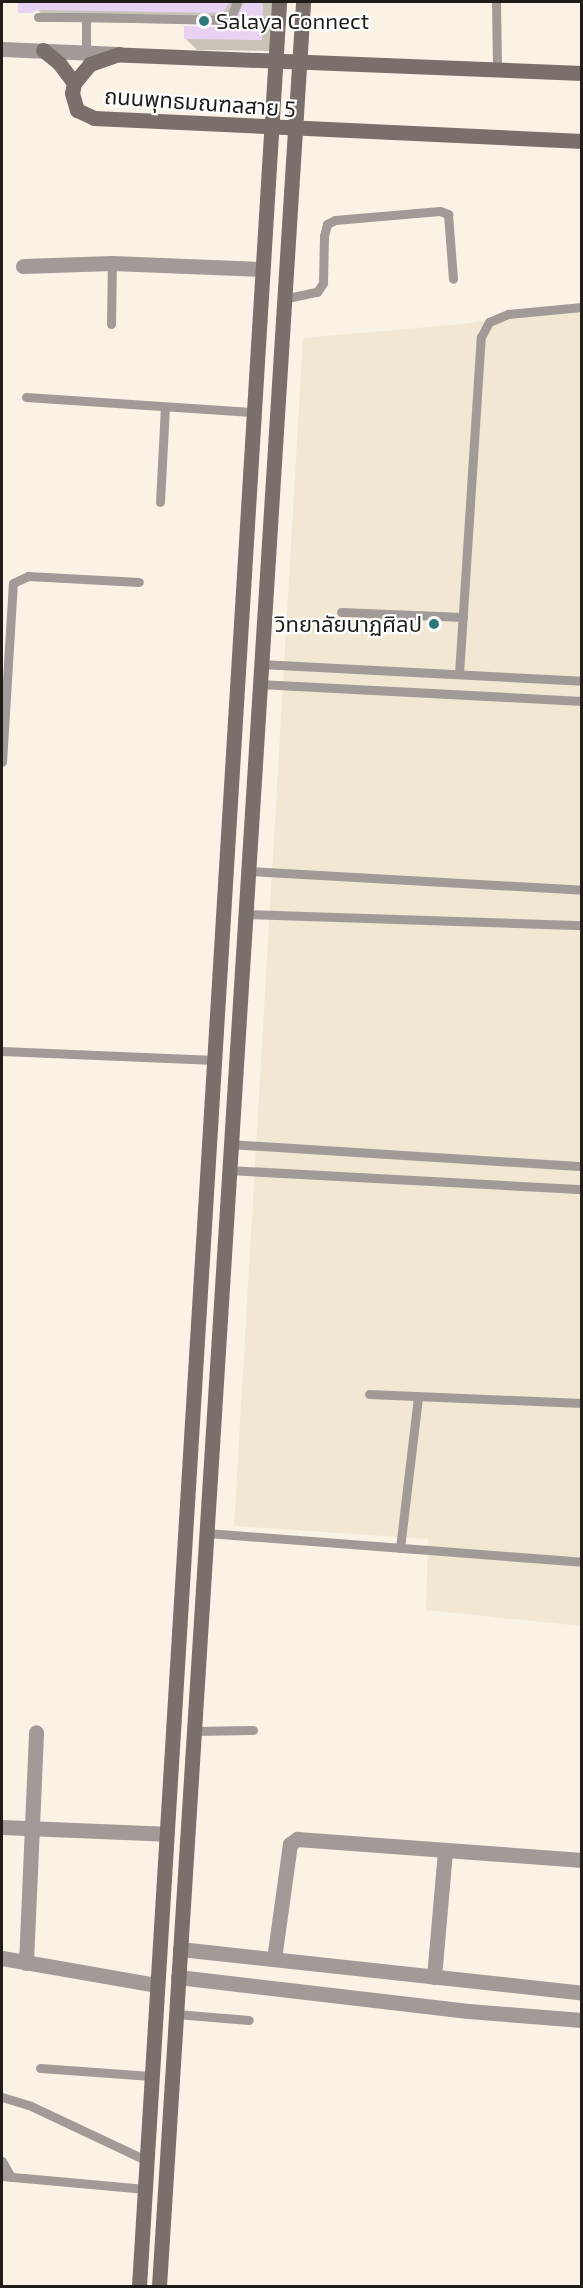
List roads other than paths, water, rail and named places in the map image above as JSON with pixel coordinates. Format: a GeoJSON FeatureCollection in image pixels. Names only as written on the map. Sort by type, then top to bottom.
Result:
{"type":"FeatureCollection","features":[{"type":"Feature","properties":{"kind":"main road"},"geometry":{"type":"LineString","coordinates":[[140,2286],[156,1985],[279,2]]}},
{"type":"Feature","properties":{"kind":"main road"},"geometry":{"type":"LineString","coordinates":[[159,2286],[303,2]]}},
{"type":"Feature","properties":{"kind":"main road"},"geometry":{"type":"LineString","coordinates":[[43,50],[59,63],[74,82]]}},
{"type":"Feature","properties":{"kind":"main road","name":"ถนนพุทธมณฑลสาย 5"},"geometry":{"type":"LineString","coordinates":[[582,73],[276,63],[119,54],[90,64],[74,82],[77,110],[94,118],[271,129],[582,141]]}},
{"type":"Feature","properties":{"kind":"main road"},"geometry":{"type":"LineString","coordinates":[[240,656],[260,660]]}},
{"type":"Feature","properties":{"kind":"main road"},"geometry":{"type":"LineString","coordinates":[[210,1143],[230,1144]]}},
{"type":"Feature","properties":{"kind":"main road"},"geometry":{"type":"LineString","coordinates":[[208,1170],[228,1170]]}},
{"type":"Feature","properties":{"kind":"street"},"geometry":{"type":"LineString","coordinates":[[2,49],[119,54]]}},
{"type":"Feature","properties":{"kind":"street"},"geometry":{"type":"LineString","coordinates":[[24,266],[112,263],[262,269]]}},
{"type":"Feature","properties":{"kind":"street"},"geometry":{"type":"LineString","coordinates":[[26,1963],[36,1732]]}},
{"type":"Feature","properties":{"kind":"street"},"geometry":{"type":"LineString","coordinates":[[2,1827],[166,1834]]}},
{"type":"Feature","properties":{"kind":"street"},"geometry":{"type":"LineString","coordinates":[[274,1959],[290,1844],[297,1839],[582,1860]]}},
{"type":"Feature","properties":{"kind":"street"},"geometry":{"type":"LineString","coordinates":[[434,1977],[445,1850]]}},
{"type":"Feature","properties":{"kind":"street"},"geometry":{"type":"LineString","coordinates":[[180,1949],[582,1994]]}},
{"type":"Feature","properties":{"kind":"street"},"geometry":{"type":"LineString","coordinates":[[2,1958],[156,1985]]}},
{"type":"Feature","properties":{"kind":"street"},"geometry":{"type":"LineString","coordinates":[[178,1977],[456,2010],[582,2020]]}},
{"type":"Feature","properties":{"kind":"lane"},"geometry":{"type":"LineString","coordinates":[[38,17],[224,20],[231,17],[237,2]]}},
{"type":"Feature","properties":{"kind":"lane"},"geometry":{"type":"LineString","coordinates":[[496,2],[497,69]]}},
{"type":"Feature","properties":{"kind":"lane"},"geometry":{"type":"LineString","coordinates":[[86,17],[86,51]]}},
{"type":"Feature","properties":{"kind":"lane"},"geometry":{"type":"LineString","coordinates":[[284,299],[317,292],[323,284],[324,236],[327,224],[335,220],[440,211],[448,214],[453,279]]}},
{"type":"Feature","properties":{"kind":"lane"},"geometry":{"type":"LineString","coordinates":[[111,324],[112,263]]}},
{"type":"Feature","properties":{"kind":"lane"},"geometry":{"type":"LineString","coordinates":[[459,674],[481,337],[489,322],[508,314],[582,307]]}},
{"type":"Feature","properties":{"kind":"lane"},"geometry":{"type":"LineString","coordinates":[[26,397],[252,412]]}},
{"type":"Feature","properties":{"kind":"lane"},"geometry":{"type":"LineString","coordinates":[[160,502],[165,407]]}},
{"type":"Feature","properties":{"kind":"lane"},"geometry":{"type":"LineString","coordinates":[[2,762],[13,583],[28,576],[139,582]]}},
{"type":"Feature","properties":{"kind":"lane"},"geometry":{"type":"LineString","coordinates":[[341,612],[463,617]]}},
{"type":"Feature","properties":{"kind":"lane"},"geometry":{"type":"LineString","coordinates":[[260,660],[582,681]]}},
{"type":"Feature","properties":{"kind":"lane"},"geometry":{"type":"LineString","coordinates":[[259,684],[582,701]]}},
{"type":"Feature","properties":{"kind":"lane"},"geometry":{"type":"LineString","coordinates":[[247,871],[582,891]]}},
{"type":"Feature","properties":{"kind":"lane"},"geometry":{"type":"LineString","coordinates":[[244,914],[582,925]]}},
{"type":"Feature","properties":{"kind":"lane"},"geometry":{"type":"LineString","coordinates":[[2,1051],[215,1060]]}},
{"type":"Feature","properties":{"kind":"lane"},"geometry":{"type":"LineString","coordinates":[[230,1144],[582,1166]]}},
{"type":"Feature","properties":{"kind":"lane"},"geometry":{"type":"LineString","coordinates":[[228,1170],[582,1189]]}},
{"type":"Feature","properties":{"kind":"lane"},"geometry":{"type":"LineString","coordinates":[[369,1394],[582,1403]]}},
{"type":"Feature","properties":{"kind":"lane"},"geometry":{"type":"LineString","coordinates":[[400,1548],[418,1396]]}},
{"type":"Feature","properties":{"kind":"lane"},"geometry":{"type":"LineString","coordinates":[[207,1533],[582,1562]]}},
{"type":"Feature","properties":{"kind":"lane"},"geometry":{"type":"LineString","coordinates":[[193,1731],[253,1731]]}},
{"type":"Feature","properties":{"kind":"lane"},"geometry":{"type":"LineString","coordinates":[[176,2014],[249,2020]]}},
{"type":"Feature","properties":{"kind":"lane"},"geometry":{"type":"LineString","coordinates":[[40,2068],[151,2076]]}},
{"type":"Feature","properties":{"kind":"lane"},"geometry":{"type":"LineString","coordinates":[[2,2097],[31,2106],[146,2160]]}},
{"type":"Feature","properties":{"kind":"lane"},"geometry":{"type":"LineString","coordinates":[[2,2161],[6,2176],[145,2189]]}},
{"type":"Feature","properties":{"kind":"place","name":"Salaya Connect"},"geometry":{"type":"Point","coordinates":[204,21]}},
{"type":"Feature","properties":{"kind":"place","name":"วิทยาลัยนาฏศิลป"},"geometry":{"type":"Point","coordinates":[434,624]}}]}
